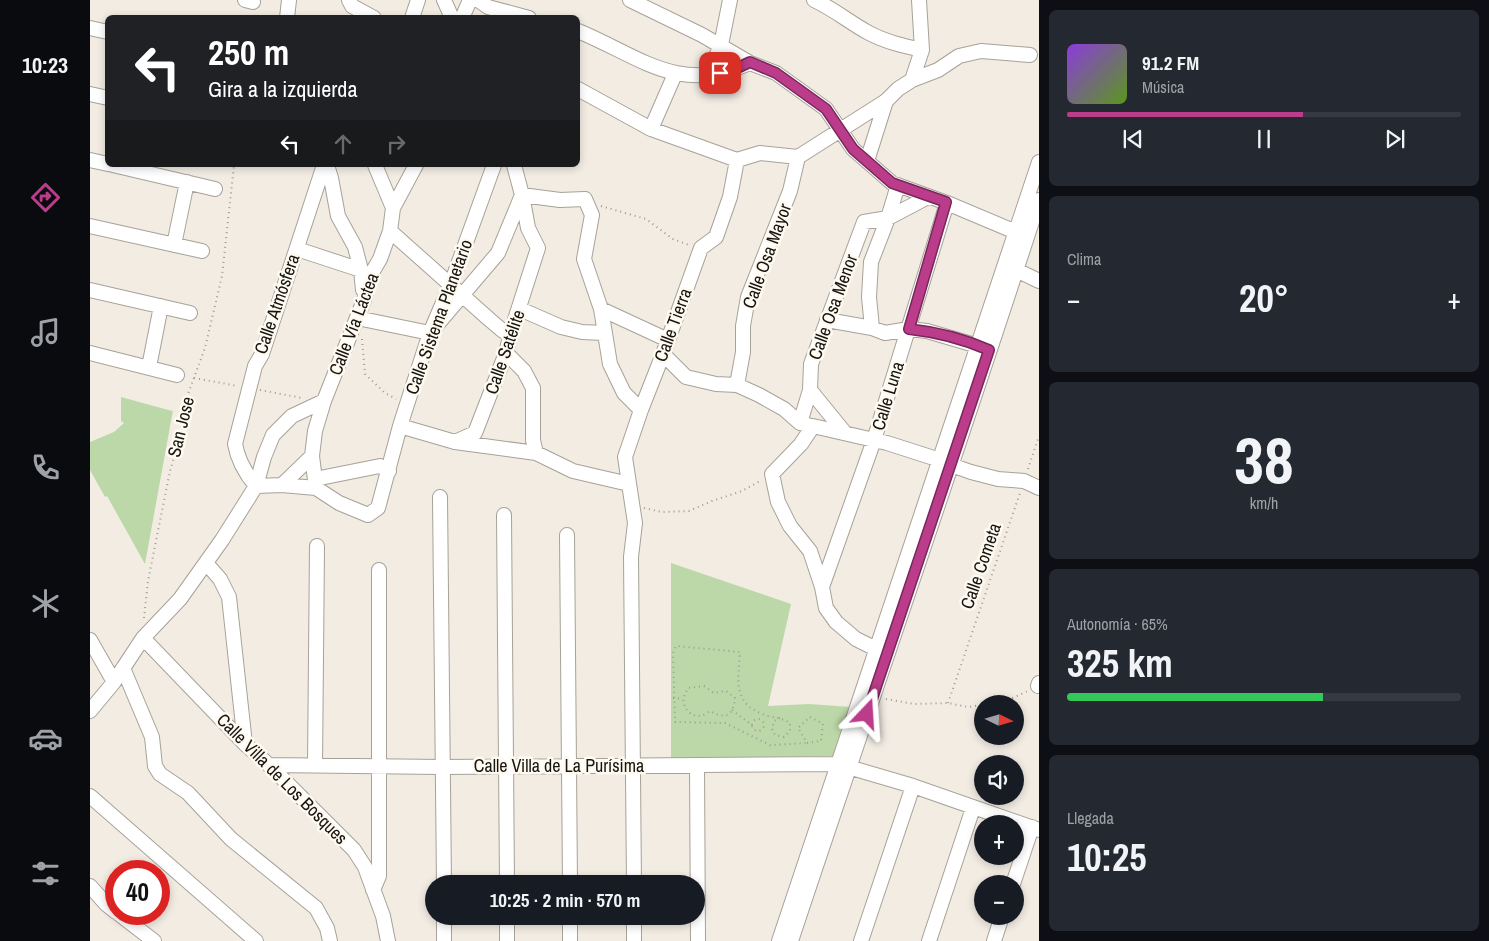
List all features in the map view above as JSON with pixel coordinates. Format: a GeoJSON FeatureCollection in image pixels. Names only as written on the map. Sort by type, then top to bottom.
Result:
{"type":"FeatureCollection","features":[{"type":"Feature","properties":{"kind":"street"},"geometry":{"type":"LineString","coordinates":[[287,15],[288,0]]}},
{"type":"Feature","properties":{"kind":"street"},"geometry":{"type":"LineString","coordinates":[[348,0],[352,6],[368,15]]}},
{"type":"Feature","properties":{"kind":"street"},"geometry":{"type":"LineString","coordinates":[[413,15],[418,0]]}},
{"type":"Feature","properties":{"kind":"street"},"geometry":{"type":"LineString","coordinates":[[444,0],[451,15]]}},
{"type":"Feature","properties":{"kind":"street"},"geometry":{"type":"LineString","coordinates":[[463,15],[470,0]]}},
{"type":"Feature","properties":{"kind":"street"},"geometry":{"type":"LineString","coordinates":[[630,0],[702,34],[750,62],[776,73],[826,109],[853,149],[892,183],[946,202],[1030,217]]}},
{"type":"Feature","properties":{"kind":"street"},"geometry":{"type":"LineString","coordinates":[[708,75],[721,46],[730,0]]}},
{"type":"Feature","properties":{"kind":"street"},"geometry":{"type":"LineString","coordinates":[[814,0],[830,3],[869,33],[893,43],[922,50]]}},
{"type":"Feature","properties":{"kind":"street"},"geometry":{"type":"LineString","coordinates":[[912,80],[922,50],[919,0]]}},
{"type":"Feature","properties":{"kind":"street"},"geometry":{"type":"LineString","coordinates":[[487,8],[516,15]]}},
{"type":"Feature","properties":{"kind":"street"},"geometry":{"type":"LineString","coordinates":[[90,28],[105,31]]}},
{"type":"Feature","properties":{"kind":"street"},"geometry":{"type":"LineString","coordinates":[[580,32],[646,64],[675,74],[708,75],[731,71],[750,62]]}},
{"type":"Feature","properties":{"kind":"street"},"geometry":{"type":"LineString","coordinates":[[580,90],[651,129],[737,160],[760,153],[798,157],[886,101],[898,89],[912,80],[938,70],[959,56],[981,51],[1030,55]]}},
{"type":"Feature","properties":{"kind":"street"},"geometry":{"type":"LineString","coordinates":[[651,129],[675,74]]}},
{"type":"Feature","properties":{"kind":"street"},"geometry":{"type":"LineString","coordinates":[[90,94],[105,97]]}},
{"type":"Feature","properties":{"kind":"street"},"geometry":{"type":"LineString","coordinates":[[867,161],[886,101]]}},
{"type":"Feature","properties":{"kind":"street","name":"Calle Osa Mayor"},"geometry":{"type":"LineString","coordinates":[[737,385],[743,352],[743,326],[748,297],[790,191],[798,157]]}},
{"type":"Feature","properties":{"kind":"street"},"geometry":{"type":"LineString","coordinates":[[90,160],[105,163]]}},
{"type":"Feature","properties":{"kind":"street","name":"Calle Tierra"},"geometry":{"type":"LineString","coordinates":[[634,875],[631,558],[635,523],[625,457],[701,248],[716,237],[730,197],[737,160]]}},
{"type":"Feature","properties":{"kind":"street"},"geometry":{"type":"LineString","coordinates":[[849,749],[876,649],[945,462],[1011,267],[1030,217],[1039,162]]}},
{"type":"Feature","properties":{"kind":"street"},"geometry":{"type":"LineString","coordinates":[[121,167],[215,188]]}},
{"type":"Feature","properties":{"kind":"street","name":"Calle Atmósfera"},"geometry":{"type":"LineString","coordinates":[[256,486],[245,474],[237,455],[235,444],[255,366],[262,354],[325,167]]}},
{"type":"Feature","properties":{"kind":"street"},"geometry":{"type":"LineString","coordinates":[[327,167],[331,178],[338,216],[355,247],[361,270],[364,300]]}},
{"type":"Feature","properties":{"kind":"street"},"geometry":{"type":"LineString","coordinates":[[376,167],[393,208]]}},
{"type":"Feature","properties":{"kind":"street","name":"Calle Vía Láctea"},"geometry":{"type":"LineString","coordinates":[[315,483],[312,456],[315,431],[324,401],[360,318],[370,276],[380,259],[390,232],[393,208],[415,167]]}},
{"type":"Feature","properties":{"kind":"street","name":"Calle Sistema Planetario"},"geometry":{"type":"LineString","coordinates":[[315,483],[339,503],[368,515],[378,508],[400,426],[430,333],[451,284],[493,167]]}},
{"type":"Feature","properties":{"kind":"street"},"geometry":{"type":"LineString","coordinates":[[360,318],[430,333],[498,253],[522,195],[515,167]]}},
{"type":"Feature","properties":{"kind":"street"},"geometry":{"type":"LineString","coordinates":[[174,245],[187,182]]}},
{"type":"Feature","properties":{"kind":"street"},"geometry":{"type":"LineString","coordinates":[[872,328],[869,297],[871,262],[898,185]]}},
{"type":"Feature","properties":{"kind":"street"},"geometry":{"type":"LineString","coordinates":[[522,195],[560,200],[585,199],[592,215],[584,259],[601,309],[610,364],[624,393],[641,410]]}},
{"type":"Feature","properties":{"kind":"street","name":"Calle Satélite"},"geometry":{"type":"LineString","coordinates":[[454,442],[475,433],[506,353],[538,248],[528,228],[522,195]]}},
{"type":"Feature","properties":{"kind":"street"},"geometry":{"type":"LineString","coordinates":[[888,218],[928,197]]}},
{"type":"Feature","properties":{"kind":"street","name":"Calle Luna"},"geometry":{"type":"LineString","coordinates":[[822,587],[874,440],[946,202]]}},
{"type":"Feature","properties":{"kind":"street","name":"Calle Osa Menor"},"geometry":{"type":"LineString","coordinates":[[772,474],[801,444],[807,424],[811,364],[864,222],[888,218]]}},
{"type":"Feature","properties":{"kind":"street"},"geometry":{"type":"LineString","coordinates":[[90,226],[202,251]]}},
{"type":"Feature","properties":{"kind":"street"},"geometry":{"type":"LineString","coordinates":[[390,232],[503,331],[511,332]]}},
{"type":"Feature","properties":{"kind":"street"},"geometry":{"type":"LineString","coordinates":[[297,249],[361,270]]}},
{"type":"Feature","properties":{"kind":"street"},"geometry":{"type":"LineString","coordinates":[[1011,267],[1039,281]]}},
{"type":"Feature","properties":{"kind":"street"},"geometry":{"type":"LineString","coordinates":[[90,290],[190,313]]}},
{"type":"Feature","properties":{"kind":"street"},"geometry":{"type":"LineString","coordinates":[[149,367],[161,306]]}},
{"type":"Feature","properties":{"kind":"street"},"geometry":{"type":"LineString","coordinates":[[520,309],[561,327],[582,332],[604,333]]}},
{"type":"Feature","properties":{"kind":"street"},"geometry":{"type":"LineString","coordinates":[[601,309],[668,340]]}},
{"type":"Feature","properties":{"kind":"street"},"geometry":{"type":"LineString","coordinates":[[828,320],[872,328],[885,333],[909,329],[927,331],[984,348]]}},
{"type":"Feature","properties":{"kind":"street"},"geometry":{"type":"LineString","coordinates":[[90,353],[177,375]]}},
{"type":"Feature","properties":{"kind":"street"},"geometry":{"type":"LineString","coordinates":[[506,353],[524,371],[534,388],[533,440],[536,453]]}},
{"type":"Feature","properties":{"kind":"street"},"geometry":{"type":"LineString","coordinates":[[664,354],[686,377],[716,384],[737,385],[759,395],[807,424],[874,440],[998,479],[1024,480],[1039,488]]}},
{"type":"Feature","properties":{"kind":"street"},"geometry":{"type":"LineString","coordinates":[[810,390],[845,434]]}},
{"type":"Feature","properties":{"kind":"street"},"geometry":{"type":"LineString","coordinates":[[90,711],[114,682],[143,638],[180,599],[206,563],[256,486],[273,434],[292,416],[324,401]]}},
{"type":"Feature","properties":{"kind":"street"},"geometry":{"type":"LineString","coordinates":[[400,426],[454,442],[536,453],[573,471],[629,484]]}},
{"type":"Feature","properties":{"kind":"street"},"geometry":{"type":"LineString","coordinates":[[282,485],[312,456]]}},
{"type":"Feature","properties":{"kind":"street"},"geometry":{"type":"LineString","coordinates":[[779,941],[849,749],[874,697],[945,462]]}},
{"type":"Feature","properties":{"kind":"street"},"geometry":{"type":"LineString","coordinates":[[256,486],[315,483],[380,466],[389,471]]}},
{"type":"Feature","properties":{"kind":"street"},"geometry":{"type":"LineString","coordinates":[[772,474],[778,502],[790,526],[810,551],[822,587],[826,608],[836,622],[856,639],[876,649]]}},
{"type":"Feature","properties":{"kind":"street"},"geometry":{"type":"LineString","coordinates":[[440,497],[444,875]]}},
{"type":"Feature","properties":{"kind":"street"},"geometry":{"type":"LineString","coordinates":[[504,515],[507,875]]}},
{"type":"Feature","properties":{"kind":"street"},"geometry":{"type":"LineString","coordinates":[[568,535],[570,875]]}},
{"type":"Feature","properties":{"kind":"street"},"geometry":{"type":"LineString","coordinates":[[315,766],[317,546]]}},
{"type":"Feature","properties":{"kind":"street"},"geometry":{"type":"LineString","coordinates":[[206,563],[220,579],[229,597],[245,744]]}},
{"type":"Feature","properties":{"kind":"street"},"geometry":{"type":"LineString","coordinates":[[373,890],[379,876],[379,570]]}},
{"type":"Feature","properties":{"kind":"street","name":"Calle Villa de Los Bosques"},"geometry":{"type":"LineString","coordinates":[[143,638],[245,744],[269,765],[354,850],[365,867],[383,916],[388,941]]}},
{"type":"Feature","properties":{"kind":"street"},"geometry":{"type":"LineString","coordinates":[[90,640],[114,682]]}},
{"type":"Feature","properties":{"kind":"street"},"geometry":{"type":"LineString","coordinates":[[123,668],[152,736],[155,766],[160,774],[188,793],[231,839],[316,908],[327,928],[330,941]]}},
{"type":"Feature","properties":{"kind":"street","name":"Calle Villa de La Purísima"},"geometry":{"type":"LineString","coordinates":[[269,765],[379,767],[843,765],[913,786],[1035,828]]}},
{"type":"Feature","properties":{"kind":"street"},"geometry":{"type":"LineString","coordinates":[[697,765],[698,941]]}},
{"type":"Feature","properties":{"kind":"street"},"geometry":{"type":"LineString","coordinates":[[791,941],[843,765]]}},
{"type":"Feature","properties":{"kind":"street"},"geometry":{"type":"LineString","coordinates":[[861,941],[913,786]]}},
{"type":"Feature","properties":{"kind":"street"},"geometry":{"type":"LineString","coordinates":[[90,796],[256,941]]}},
{"type":"Feature","properties":{"kind":"street"},"geometry":{"type":"LineString","coordinates":[[929,941],[973,808]]}},
{"type":"Feature","properties":{"kind":"street"},"geometry":{"type":"LineString","coordinates":[[1017,875],[1035,828]]}},
{"type":"Feature","properties":{"kind":"street"},"geometry":{"type":"LineString","coordinates":[[90,886],[105,903]]}},
{"type":"Feature","properties":{"kind":"street"},"geometry":{"type":"LineString","coordinates":[[133,925],[154,941]]}},
{"type":"Feature","properties":{"kind":"street"},"geometry":{"type":"LineString","coordinates":[[444,925],[444,941]]}},
{"type":"Feature","properties":{"kind":"street"},"geometry":{"type":"LineString","coordinates":[[507,925],[507,941]]}},
{"type":"Feature","properties":{"kind":"street"},"geometry":{"type":"LineString","coordinates":[[570,925],[570,941]]}},
{"type":"Feature","properties":{"kind":"street"},"geometry":{"type":"LineString","coordinates":[[634,925],[634,941]]}},
{"type":"Feature","properties":{"kind":"street"},"geometry":{"type":"LineString","coordinates":[[994,941],[999,925]]}},
{"type":"Feature","properties":{"kind":"path","name":"San Jose"},"geometry":{"type":"LineString","coordinates":[[144,619],[148,581],[170,471],[181,434],[185,402],[205,348],[222,276],[234,167]]}},
{"type":"Feature","properties":{"kind":"path"},"geometry":{"type":"LineString","coordinates":[[585,199],[613,210],[646,219],[672,239],[701,248]]}},
{"type":"Feature","properties":{"kind":"path"},"geometry":{"type":"LineString","coordinates":[[360,318],[365,374],[384,393],[407,404]]}},
{"type":"Feature","properties":{"kind":"path","name":"Calle Cometa"},"geometry":{"type":"LineString","coordinates":[[948,704],[1039,436]]}},
{"type":"Feature","properties":{"kind":"path"},"geometry":{"type":"LineString","coordinates":[[633,504],[636,507],[662,512],[689,510],[712,500],[742,491],[772,474]]}},
{"type":"Feature","properties":{"kind":"path"},"geometry":{"type":"LineString","coordinates":[[780,718],[774,721],[772,729],[775,735],[784,737],[790,731],[790,723],[780,718],[753,710],[742,700],[738,684],[740,652],[676,646],[673,653],[674,722],[725,723],[770,745],[807,743],[821,741],[823,724],[810,717],[798,728],[807,743]]}},
{"type":"Feature","properties":{"kind":"path"},"geometry":{"type":"LineString","coordinates":[[1018,695],[1038,685]]}},
{"type":"Feature","properties":{"kind":"path"},"geometry":{"type":"LineString","coordinates":[[704,686],[714,693],[726,692],[735,698],[732,710],[726,716],[710,711],[702,716],[692,715],[685,708],[683,699],[688,688],[704,686]]}},
{"type":"Feature","properties":{"kind":"path"},"geometry":{"type":"LineString","coordinates":[[874,697],[914,704],[974,706]]}},
{"type":"Feature","properties":{"kind":"path"},"geometry":{"type":"LineString","coordinates":[[673,698],[683,699]]}},
{"type":"Feature","properties":{"kind":"path"},"geometry":{"type":"LineString","coordinates":[[732,710],[752,725],[752,728],[761,732],[765,725]]}},
{"type":"Feature","properties":{"kind":"path"},"geometry":{"type":"LineString","coordinates":[[752,725],[752,720],[757,718],[762,719],[765,725]]}},
{"type":"Feature","properties":{"kind":"path"},"geometry":{"type":"LineString","coordinates":[[765,725],[773,726]]}},
{"type":"Feature","properties":{"kind":"green space"},"geometry":{"type":"Polygon","coordinates":[[[121,397],[173,410],[145,564],[107,496],[105,497],[90,470],[90,442],[114,432],[124,423],[121,421],[121,397]]]}},
{"type":"Feature","properties":{"kind":"green space"},"geometry":{"type":"Polygon","coordinates":[[[671,563],[791,604],[768,706],[809,704],[851,707],[835,756],[671,758],[671,563]]]}},
{"type":"Feature","properties":{"kind":"route"},"geometry":{"type":"LineString","coordinates":[[720,73],[731,71],[750,62],[776,73],[826,109],[853,149],[892,183],[946,202],[909,329],[927,331],[978,345],[989,350],[867,714]]}}]}
